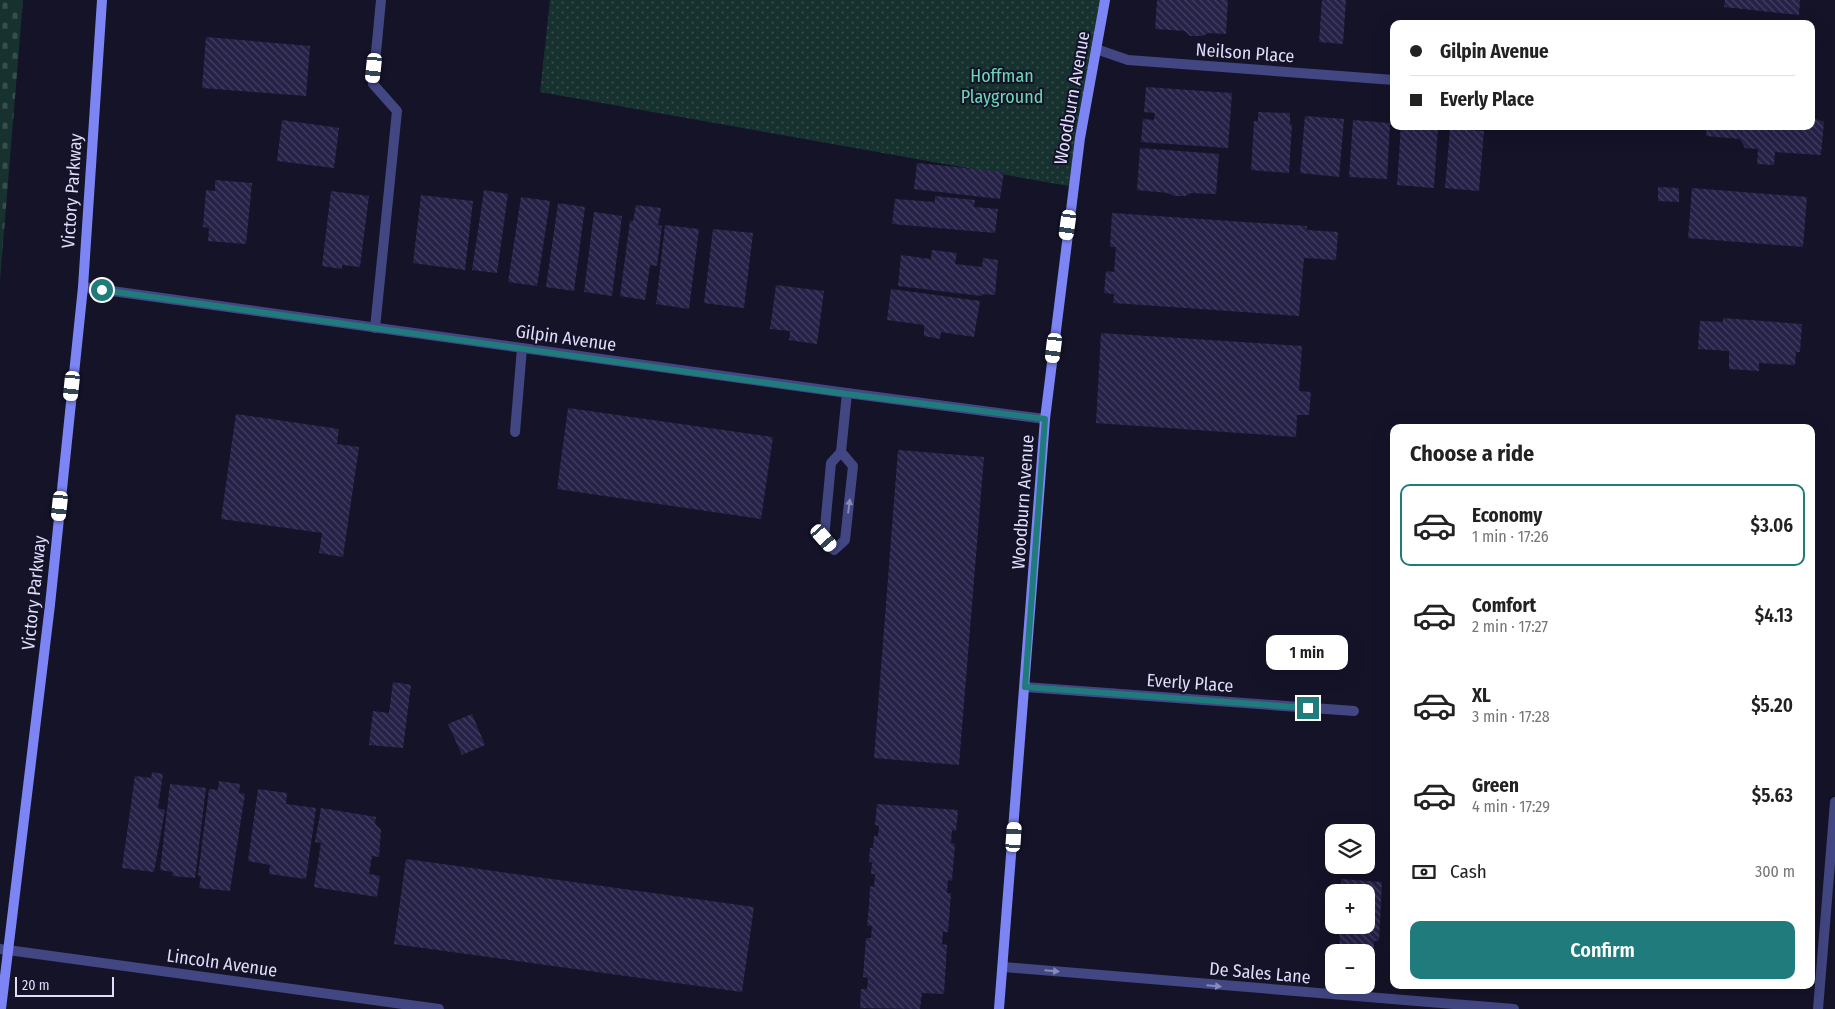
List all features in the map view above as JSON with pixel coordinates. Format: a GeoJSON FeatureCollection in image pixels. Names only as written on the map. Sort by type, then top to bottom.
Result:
{"type":"FeatureCollection","features":[{"type":"Feature","properties":{"kind":"street","name":"Victory Parkway"},"geometry":{"type":"LineString","coordinates":[[1,1009],[4,949],[50,605],[83,287],[102,0]]}},
{"type":"Feature","properties":{"kind":"street"},"geometry":{"type":"LineString","coordinates":[[375,328],[397,111],[373,84],[381,0]]}},
{"type":"Feature","properties":{"kind":"street","name":"Woodburn Avenue"},"geometry":{"type":"LineString","coordinates":[[999,1009],[1004,967],[1045,419],[1074,187],[1105,0]]}},
{"type":"Feature","properties":{"kind":"street","name":"Neilson Place"},"geometry":{"type":"LineString","coordinates":[[1096,50],[1128,60],[1390,80]]}},
{"type":"Feature","properties":{"kind":"street","name":"Gilpin Avenue"},"geometry":{"type":"LineString","coordinates":[[83,287],[847,394],[1045,419]]}},
{"type":"Feature","properties":{"kind":"street"},"geometry":{"type":"LineString","coordinates":[[515,432],[522,348]]}},
{"type":"Feature","properties":{"kind":"street"},"geometry":{"type":"LineString","coordinates":[[841,452],[853,466],[845,540],[834,550],[824,538],[831,463],[841,452],[847,394]]}},
{"type":"Feature","properties":{"kind":"street","name":"Everly Place"},"geometry":{"type":"LineString","coordinates":[[1025,687],[1354,711]]}},
{"type":"Feature","properties":{"kind":"street"},"geometry":{"type":"LineString","coordinates":[[1818,1009],[1835,802]]}},
{"type":"Feature","properties":{"kind":"street","name":"Lincoln Avenue"},"geometry":{"type":"LineString","coordinates":[[4,949],[438,1009]]}},
{"type":"Feature","properties":{"kind":"street","name":"De Sales Lane"},"geometry":{"type":"LineString","coordinates":[[1004,967],[1425,1006],[1514,1009]]}},
{"type":"Feature","properties":{"kind":"green space"},"geometry":{"type":"Polygon","coordinates":[[[0,0],[23,0],[0,281],[0,0]]]}},
{"type":"Feature","properties":{"kind":"green space","name":"Hoffman Playground"},"geometry":{"type":"Polygon","coordinates":[[[550,0],[1105,0],[1074,187],[540,92],[550,0]]]}},
{"type":"Feature","properties":{"kind":"building"},"geometry":{"type":"Polygon","coordinates":[[[1157,0],[1228,0],[1226,34],[1208,33],[1203,36],[1190,36],[1185,31],[1155,29],[1157,0]]]}},
{"type":"Feature","properties":{"kind":"building"},"geometry":{"type":"Polygon","coordinates":[[[1322,0],[1346,0],[1343,44],[1319,42],[1322,0]]]}},
{"type":"Feature","properties":{"kind":"building"},"geometry":{"type":"Polygon","coordinates":[[[1725,0],[1800,0],[1799,15],[1724,7],[1725,0]]]}},
{"type":"Feature","properties":{"kind":"building"},"geometry":{"type":"Polygon","coordinates":[[[206,37],[310,46],[306,96],[202,88],[206,37]]]}},
{"type":"Feature","properties":{"kind":"building"},"geometry":{"type":"Polygon","coordinates":[[[1146,87],[1232,93],[1228,148],[1141,142],[1143,119],[1154,120],[1155,113],[1144,112],[1146,87]]]}},
{"type":"Feature","properties":{"kind":"building"},"geometry":{"type":"Polygon","coordinates":[[[1258,112],[1290,113],[1290,124],[1292,124],[1289,173],[1251,170],[1254,121],[1258,121],[1258,112]]]}},
{"type":"Feature","properties":{"kind":"building"},"geometry":{"type":"Polygon","coordinates":[[[1305,116],[1344,119],[1339,177],[1300,173],[1305,116]]]}},
{"type":"Feature","properties":{"kind":"building"},"geometry":{"type":"Polygon","coordinates":[[[1815,119],[1824,122],[1821,155],[1775,152],[1774,165],[1757,164],[1758,149],[1745,148],[1740,139],[1706,136],[1707,130],[1815,130],[1815,119]]]}},
{"type":"Feature","properties":{"kind":"building"},"geometry":{"type":"Polygon","coordinates":[[[282,120],[339,128],[334,168],[277,161],[282,120]]]}},
{"type":"Feature","properties":{"kind":"building"},"geometry":{"type":"Polygon","coordinates":[[[1353,120],[1390,123],[1387,179],[1349,177],[1353,120]]]}},
{"type":"Feature","properties":{"kind":"building"},"geometry":{"type":"Polygon","coordinates":[[[1401,130],[1438,130],[1434,188],[1397,185],[1401,130]]]}},
{"type":"Feature","properties":{"kind":"building"},"geometry":{"type":"Polygon","coordinates":[[[1450,130],[1484,131],[1479,191],[1445,188],[1450,130]]]}},
{"type":"Feature","properties":{"kind":"building"},"geometry":{"type":"Polygon","coordinates":[[[1140,148],[1219,154],[1216,194],[1191,193],[1185,196],[1174,196],[1168,193],[1137,190],[1140,148]]]}},
{"type":"Feature","properties":{"kind":"building"},"geometry":{"type":"Polygon","coordinates":[[[917,163],[1004,172],[1000,199],[914,189],[917,163]]]}},
{"type":"Feature","properties":{"kind":"building"},"geometry":{"type":"Polygon","coordinates":[[[215,180],[252,183],[246,244],[208,241],[209,228],[203,227],[206,190],[215,191],[215,180]]]}},
{"type":"Feature","properties":{"kind":"building"},"geometry":{"type":"Polygon","coordinates":[[[1658,187],[1679,188],[1679,202],[1658,201],[1658,187]]]}},
{"type":"Feature","properties":{"kind":"building"},"geometry":{"type":"Polygon","coordinates":[[[1692,188],[1807,197],[1803,247],[1688,238],[1692,188]]]}},
{"type":"Feature","properties":{"kind":"building"},"geometry":{"type":"Polygon","coordinates":[[[484,190],[508,194],[497,273],[472,270],[484,190]]]}},
{"type":"Feature","properties":{"kind":"building"},"geometry":{"type":"Polygon","coordinates":[[[331,191],[369,196],[360,267],[342,265],[342,269],[322,266],[331,191]]]}},
{"type":"Feature","properties":{"kind":"building"},"geometry":{"type":"Polygon","coordinates":[[[421,195],[473,201],[465,270],[413,263],[421,195]]]}},
{"type":"Feature","properties":{"kind":"building"},"geometry":{"type":"Polygon","coordinates":[[[935,196],[975,200],[974,207],[998,209],[995,233],[892,224],[895,199],[935,202],[935,196]]]}},
{"type":"Feature","properties":{"kind":"building"},"geometry":{"type":"Polygon","coordinates":[[[521,197],[550,201],[537,286],[508,282],[521,197]]]}},
{"type":"Feature","properties":{"kind":"building"},"geometry":{"type":"Polygon","coordinates":[[[558,203],[585,207],[574,291],[546,287],[558,203]]]}},
{"type":"Feature","properties":{"kind":"building"},"geometry":{"type":"Polygon","coordinates":[[[636,205],[661,208],[658,225],[662,226],[657,266],[650,265],[645,300],[620,296],[630,221],[633,221],[636,205]]]}},
{"type":"Feature","properties":{"kind":"building"},"geometry":{"type":"Polygon","coordinates":[[[594,212],[622,216],[612,296],[584,292],[594,212]]]}},
{"type":"Feature","properties":{"kind":"building"},"geometry":{"type":"Polygon","coordinates":[[[1112,213],[1307,226],[1307,230],[1338,232],[1336,260],[1304,258],[1299,316],[1113,303],[1114,294],[1104,293],[1106,271],[1114,272],[1116,247],[1110,247],[1112,213]]]}},
{"type":"Feature","properties":{"kind":"building"},"geometry":{"type":"Polygon","coordinates":[[[665,225],[699,229],[689,309],[656,304],[665,225]]]}},
{"type":"Feature","properties":{"kind":"building"},"geometry":{"type":"Polygon","coordinates":[[[713,229],[753,233],[744,308],[704,303],[713,229]]]}},
{"type":"Feature","properties":{"kind":"building"},"geometry":{"type":"Polygon","coordinates":[[[932,250],[957,253],[955,264],[982,267],[983,258],[998,260],[995,295],[983,294],[982,296],[898,286],[901,255],[931,259],[932,250]]]}},
{"type":"Feature","properties":{"kind":"building"},"geometry":{"type":"Polygon","coordinates":[[[776,285],[824,291],[817,344],[789,340],[790,331],[770,329],[776,285]]]}},
{"type":"Feature","properties":{"kind":"building"},"geometry":{"type":"Polygon","coordinates":[[[891,289],[980,301],[974,337],[941,332],[940,339],[924,336],[924,325],[887,320],[891,289]]]}},
{"type":"Feature","properties":{"kind":"building"},"geometry":{"type":"Polygon","coordinates":[[[1723,318],[1802,324],[1800,352],[1796,352],[1795,365],[1759,363],[1759,371],[1729,369],[1729,351],[1698,349],[1700,321],[1723,322],[1723,318]]]}},
{"type":"Feature","properties":{"kind":"building"},"geometry":{"type":"Polygon","coordinates":[[[1101,333],[1302,346],[1299,391],[1311,392],[1309,415],[1297,415],[1296,437],[1096,423],[1101,333]]]}},
{"type":"Feature","properties":{"kind":"building"},"geometry":{"type":"Polygon","coordinates":[[[568,408],[773,437],[761,519],[557,489],[568,408]]]}},
{"type":"Feature","properties":{"kind":"building"},"geometry":{"type":"Polygon","coordinates":[[[236,414],[339,429],[337,444],[359,447],[343,557],[319,553],[322,533],[221,519],[236,414]]]}},
{"type":"Feature","properties":{"kind":"building"},"geometry":{"type":"Polygon","coordinates":[[[898,450],[984,457],[959,765],[874,758],[898,450]]]}},
{"type":"Feature","properties":{"kind":"building"},"geometry":{"type":"Polygon","coordinates":[[[393,682],[411,685],[403,748],[369,745],[373,711],[389,713],[393,682]]]}},
{"type":"Feature","properties":{"kind":"building"},"geometry":{"type":"Polygon","coordinates":[[[472,714],[485,745],[462,755],[448,724],[472,714]]]}},
{"type":"Feature","properties":{"kind":"building"},"geometry":{"type":"Polygon","coordinates":[[[152,772],[163,774],[158,808],[165,810],[154,872],[122,868],[135,776],[151,778],[152,772]]]}},
{"type":"Feature","properties":{"kind":"building"},"geometry":{"type":"Polygon","coordinates":[[[219,781],[240,784],[239,793],[245,794],[230,891],[199,888],[201,876],[198,875],[209,789],[218,790],[219,781]]]}},
{"type":"Feature","properties":{"kind":"building"},"geometry":{"type":"Polygon","coordinates":[[[170,784],[206,788],[195,878],[172,876],[173,872],[160,870],[170,784]]]}},
{"type":"Feature","properties":{"kind":"building"},"geometry":{"type":"Polygon","coordinates":[[[258,789],[287,793],[286,804],[316,808],[306,879],[269,874],[270,865],[248,861],[258,789]]]}},
{"type":"Feature","properties":{"kind":"building"},"geometry":{"type":"Polygon","coordinates":[[[877,804],[958,810],[956,831],[952,830],[951,843],[955,844],[952,881],[948,880],[947,893],[951,893],[948,932],[943,932],[942,944],[947,945],[944,994],[922,993],[920,1009],[860,1008],[861,989],[867,989],[868,978],[863,977],[866,938],[871,938],[872,926],[867,926],[870,886],[874,887],[875,874],[871,874],[872,862],[869,862],[870,848],[873,848],[874,836],[878,836],[879,826],[875,825],[877,804]]]}},
{"type":"Feature","properties":{"kind":"building"},"geometry":{"type":"Polygon","coordinates":[[[321,808],[376,817],[375,824],[381,830],[379,857],[372,856],[369,874],[380,876],[377,897],[314,887],[321,843],[315,842],[321,808]]]}},
{"type":"Feature","properties":{"kind":"building"},"geometry":{"type":"Polygon","coordinates":[[[406,859],[754,907],[742,992],[394,944],[406,859]]]}},
{"type":"Feature","properties":{"kind":"building"},"geometry":{"type":"Polygon","coordinates":[[[1341,879],[1382,882],[1379,941],[1374,941],[1374,944],[1340,944],[1339,934],[1375,934],[1375,884],[1341,884],[1341,879]]]}},
{"type":"Feature","properties":{"kind":"route"},"geometry":{"type":"LineString","coordinates":[[102,290],[847,394],[1045,419],[1025,687],[1308,708]]}}]}
